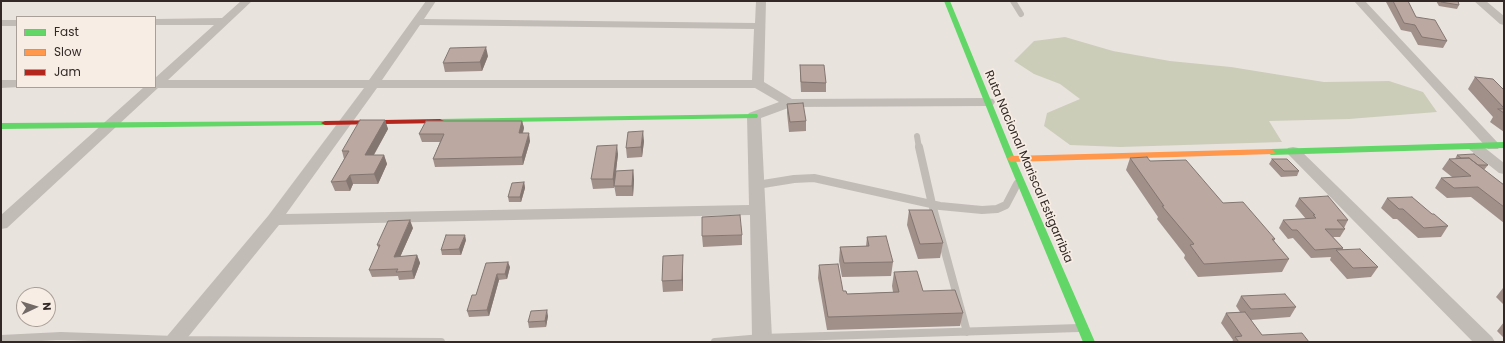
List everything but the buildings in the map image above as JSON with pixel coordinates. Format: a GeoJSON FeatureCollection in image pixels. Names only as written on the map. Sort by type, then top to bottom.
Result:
{"type":"FeatureCollection","features":[{"type":"Feature","properties":{"kind":"street"},"geometry":{"type":"LineString","coordinates":[[156,83],[248,1]]}},
{"type":"Feature","properties":{"kind":"street"},"geometry":{"type":"LineString","coordinates":[[175,340],[274,220],[346,123],[431,1]]}},
{"type":"Feature","properties":{"kind":"street"},"geometry":{"type":"LineString","coordinates":[[758,84],[761,1]]}},
{"type":"Feature","properties":{"kind":"street","name":"Ruta Nacional Mariscal Estigarribia"},"geometry":{"type":"LineString","coordinates":[[947,1],[1019,179],[1089,342]]}},
{"type":"Feature","properties":{"kind":"street"},"geometry":{"type":"LineString","coordinates":[[1359,1],[1498,146]]}},
{"type":"Feature","properties":{"kind":"street"},"geometry":{"type":"LineString","coordinates":[[1479,1],[1504,22]]}},
{"type":"Feature","properties":{"kind":"street"},"geometry":{"type":"LineString","coordinates":[[156,22],[225,21]]}},
{"type":"Feature","properties":{"kind":"street"},"geometry":{"type":"LineString","coordinates":[[416,22],[760,26]]}},
{"type":"Feature","properties":{"kind":"street"},"geometry":{"type":"LineString","coordinates":[[1,23],[16,23]]}},
{"type":"Feature","properties":{"kind":"street"},"geometry":{"type":"LineString","coordinates":[[1,84],[16,84]]}},
{"type":"Feature","properties":{"kind":"street"},"geometry":{"type":"LineString","coordinates":[[156,84],[758,84],[789,103]]}},
{"type":"Feature","properties":{"kind":"street"},"geometry":{"type":"LineString","coordinates":[[3,220],[151,88]]}},
{"type":"Feature","properties":{"kind":"street"},"geometry":{"type":"LineString","coordinates":[[1,126],[346,123],[754,116],[789,103],[988,102]]}},
{"type":"Feature","properties":{"kind":"street"},"geometry":{"type":"LineString","coordinates":[[754,116],[762,338]]}},
{"type":"Feature","properties":{"kind":"street"},"geometry":{"type":"LineString","coordinates":[[1011,159],[1498,146]]}},
{"type":"Feature","properties":{"kind":"street"},"geometry":{"type":"LineString","coordinates":[[1474,147],[1504,170]]}},
{"type":"Feature","properties":{"kind":"street"},"geometry":{"type":"LineString","coordinates":[[1293,151],[1485,342]]}},
{"type":"Feature","properties":{"kind":"street"},"geometry":{"type":"LineString","coordinates":[[274,220],[758,210]]}},
{"type":"Feature","properties":{"kind":"lane"},"geometry":{"type":"LineString","coordinates":[[1013,1],[1021,14]]}},
{"type":"Feature","properties":{"kind":"lane"},"geometry":{"type":"LineString","coordinates":[[917,136],[920,156],[932,204],[967,332]]}},
{"type":"Feature","properties":{"kind":"lane"},"geometry":{"type":"LineString","coordinates":[[757,185],[794,179],[814,178],[962,210],[997,209],[1006,205],[1019,179]]}},
{"type":"Feature","properties":{"kind":"lane"},"geometry":{"type":"LineString","coordinates":[[715,342],[762,338],[1083,328]]}},
{"type":"Feature","properties":{"kind":"lane"},"geometry":{"type":"LineString","coordinates":[[1,339],[61,336],[175,340],[441,342]]}},
{"type":"Feature","properties":{"kind":"green space"},"geometry":{"type":"Polygon","coordinates":[[[1065,37],[1113,51],[1170,61],[1231,67],[1324,82],[1389,81],[1423,92],[1437,112],[1349,119],[1269,121],[1282,142],[1120,147],[1070,145],[1044,126],[1047,113],[1080,99],[1060,84],[1034,74],[1014,61],[1034,41],[1065,37]]]}},
{"type":"Feature","properties":{"kind":"traffic: fast"},"geometry":{"type":"LineString","coordinates":[[947,1],[1011,159],[1089,342]]}},
{"type":"Feature","properties":{"kind":"traffic: fast"},"geometry":{"type":"LineString","coordinates":[[440,121],[754,116]]}},
{"type":"Feature","properties":{"kind":"traffic: fast"},"geometry":{"type":"LineString","coordinates":[[1,126],[325,123]]}},
{"type":"Feature","properties":{"kind":"traffic: fast"},"geometry":{"type":"LineString","coordinates":[[1271,152],[1504,145]]}},
{"type":"Feature","properties":{"kind":"traffic: slow"},"geometry":{"type":"LineString","coordinates":[[1011,159],[1271,152]]}},
{"type":"Feature","properties":{"kind":"traffic: jam"},"geometry":{"type":"LineString","coordinates":[[325,123],[440,121]]}}]}
